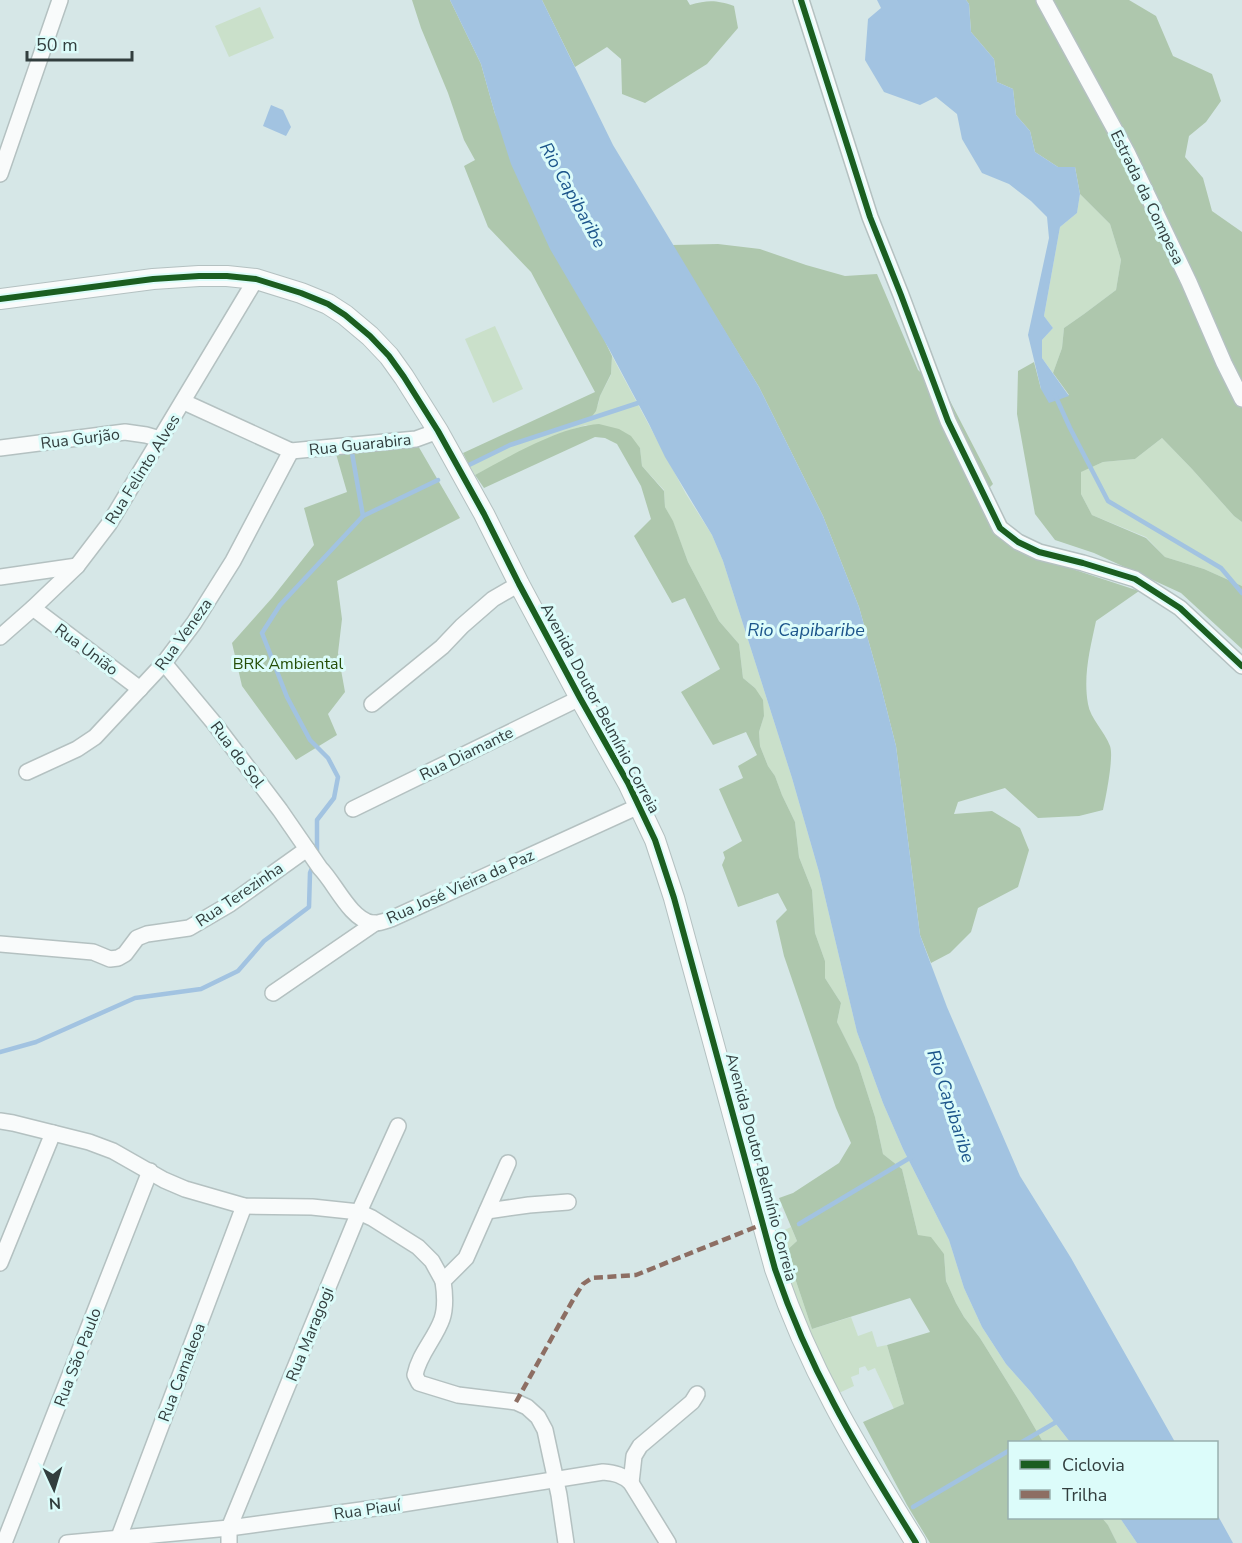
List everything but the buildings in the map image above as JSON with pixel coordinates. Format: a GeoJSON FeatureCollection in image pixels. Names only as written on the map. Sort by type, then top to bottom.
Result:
{"type":"FeatureCollection","features":[{"type":"Feature","properties":{"kind":"main road","name":"Avenida Doutor Belmínio Correia"},"geometry":{"type":"LineString","coordinates":[[0,299],[153,279],[199,276],[256,279],[328,304],[370,336],[389,356],[438,431],[491,527],[580,698],[628,783],[655,840],[674,898],[787,1304],[834,1405],[916,1543]]}},
{"type":"Feature","properties":{"kind":"street"},"geometry":{"type":"LineString","coordinates":[[0,174],[60,0]]}},
{"type":"Feature","properties":{"kind":"street"},"geometry":{"type":"LineString","coordinates":[[801,0],[870,217],[948,421],[1000,528],[1018,542],[1039,552],[1135,579],[1180,608],[1242,666]]}},
{"type":"Feature","properties":{"kind":"street","name":"Estrada da Compesa"},"geometry":{"type":"LineString","coordinates":[[1044,0],[1127,152],[1190,282],[1224,363],[1242,399]]}},
{"type":"Feature","properties":{"kind":"street","name":"Rua Felinto Alves"},"geometry":{"type":"LineString","coordinates":[[0,638],[77,566],[109,524],[256,279]]}},
{"type":"Feature","properties":{"kind":"street","name":"Rua Guarabira"},"geometry":{"type":"LineString","coordinates":[[184,402],[291,451],[416,439],[438,431]]}},
{"type":"Feature","properties":{"kind":"street","name":"Rua Gurjão"},"geometry":{"type":"LineString","coordinates":[[0,448],[125,432],[160,439]]}},
{"type":"Feature","properties":{"kind":"street","name":"Rua Veneza"},"geometry":{"type":"LineString","coordinates":[[27,772],[95,737],[164,663],[194,623],[233,561],[291,451]]}},
{"type":"Feature","properties":{"kind":"street"},"geometry":{"type":"LineString","coordinates":[[0,577],[77,566]]}},
{"type":"Feature","properties":{"kind":"street"},"geometry":{"type":"LineString","coordinates":[[372,704],[442,647],[493,599],[519,584]]}},
{"type":"Feature","properties":{"kind":"street","name":"Rua União"},"geometry":{"type":"LineString","coordinates":[[33,608],[140,689]]}},
{"type":"Feature","properties":{"kind":"street","name":"Rua do Sol"},"geometry":{"type":"LineString","coordinates":[[164,663],[214,723],[307,849]]}},
{"type":"Feature","properties":{"kind":"street","name":"Rua Diamante"},"geometry":{"type":"LineString","coordinates":[[353,809],[580,698]]}},
{"type":"Feature","properties":{"kind":"street","name":"Rua José Vieira da Paz"},"geometry":{"type":"LineString","coordinates":[[307,849],[353,911],[363,920],[375,923],[391,919],[639,806]]}},
{"type":"Feature","properties":{"kind":"street","name":"Rua Terezinha"},"geometry":{"type":"LineString","coordinates":[[0,944],[93,952],[110,959],[118,958],[137,938],[147,934],[189,928],[220,910],[307,849]]}},
{"type":"Feature","properties":{"kind":"street"},"geometry":{"type":"LineString","coordinates":[[273,993],[375,923]]}},
{"type":"Feature","properties":{"kind":"street"},"geometry":{"type":"LineString","coordinates":[[0,1121],[89,1142],[113,1151],[164,1180],[185,1189],[244,1206],[312,1207],[359,1212],[418,1247],[432,1261],[443,1281],[445,1295],[441,1322],[422,1355],[415,1376],[419,1383],[458,1395],[516,1402],[538,1416],[545,1430],[566,1543]]}},
{"type":"Feature","properties":{"kind":"street","name":"Rua Maragogi"},"geometry":{"type":"LineString","coordinates":[[229,1535],[359,1212],[398,1126]]}},
{"type":"Feature","properties":{"kind":"street"},"geometry":{"type":"LineString","coordinates":[[0,1263],[53,1133]]}},
{"type":"Feature","properties":{"kind":"street"},"geometry":{"type":"LineString","coordinates":[[443,1281],[466,1258],[508,1163]]}},
{"type":"Feature","properties":{"kind":"street","name":"Rua São Paulo"},"geometry":{"type":"LineString","coordinates":[[4,1543],[150,1171]]}},
{"type":"Feature","properties":{"kind":"street"},"geometry":{"type":"LineString","coordinates":[[487,1211],[568,1202]]}},
{"type":"Feature","properties":{"kind":"street","name":"Rua Camaleoa"},"geometry":{"type":"LineString","coordinates":[[119,1538],[244,1206]]}},
{"type":"Feature","properties":{"kind":"street"},"geometry":{"type":"LineString","coordinates":[[668,1543],[631,1483],[634,1456],[640,1446],[693,1402],[697,1394]]}},
{"type":"Feature","properties":{"kind":"street","name":"Rua Piauí"},"geometry":{"type":"LineString","coordinates":[[67,1543],[119,1538],[229,1535],[382,1507],[603,1472],[615,1473],[625,1477],[631,1483]]}},
{"type":"Feature","properties":{"kind":"green space"},"geometry":{"type":"Polygon","coordinates":[[[412,0],[450,0],[481,64],[495,114],[612,356],[611,374],[600,396],[596,411],[590,419],[510,445],[469,465],[463,453],[595,392],[531,272],[488,227],[464,166],[475,160],[464,140],[412,0]]]}},
{"type":"Feature","properties":{"kind":"green space"},"geometry":{"type":"Polygon","coordinates":[[[542,0],[687,0],[690,5],[717,2],[734,6],[738,28],[707,64],[645,103],[622,94],[621,59],[607,47],[575,67],[542,0]]]}},
{"type":"Feature","properties":{"kind":"green space"},"geometry":{"type":"Polygon","coordinates":[[[966,0],[1129,0],[1156,16],[1173,56],[1212,74],[1221,101],[1206,122],[1189,136],[1185,157],[1203,178],[1212,211],[1242,232],[1242,522],[1162,438],[1135,459],[1103,462],[1081,472],[1081,494],[1092,515],[1146,538],[1165,557],[1204,569],[1242,586],[1242,649],[1181,593],[1094,553],[1055,540],[1035,514],[1017,414],[1018,371],[1034,362],[1041,389],[1069,395],[1053,373],[1062,348],[1064,328],[1116,290],[1121,260],[1110,224],[1080,194],[1075,167],[1058,167],[1035,152],[1030,131],[1016,115],[1013,89],[997,82],[994,59],[971,32],[969,4],[966,0]]]}},
{"type":"Feature","properties":{"kind":"green space"},"geometry":{"type":"Polygon","coordinates":[[[260,7],[274,38],[229,57],[215,26],[260,7]]]}},
{"type":"Feature","properties":{"kind":"green space"},"geometry":{"type":"Polygon","coordinates":[[[1080,194],[1110,224],[1121,260],[1116,290],[1064,328],[1062,348],[1053,373],[1042,358],[1042,340],[1053,328],[1044,316],[1060,227],[1077,213],[1080,194]]]}},
{"type":"Feature","properties":{"kind":"green space"},"geometry":{"type":"Polygon","coordinates":[[[718,244],[760,249],[845,276],[877,274],[918,370],[948,397],[993,484],[979,498],[989,520],[1008,544],[1024,553],[1139,591],[1096,621],[1090,652],[1086,683],[1088,704],[1111,751],[1103,810],[1079,816],[1038,818],[1005,788],[958,802],[954,814],[992,811],[1020,828],[1029,850],[1018,887],[978,908],[971,932],[950,953],[931,963],[920,935],[896,746],[859,607],[823,516],[759,387],[672,245],[718,244]]]}},
{"type":"Feature","properties":{"kind":"green space"},"geometry":{"type":"Polygon","coordinates":[[[495,326],[523,389],[493,403],[465,339],[495,326]]]}},
{"type":"Feature","properties":{"kind":"green space"},"geometry":{"type":"Polygon","coordinates":[[[612,356],[686,494],[712,535],[723,561],[792,778],[819,872],[857,1032],[883,1103],[903,1149],[949,1240],[964,1288],[982,1327],[1006,1364],[1069,1441],[1042,1441],[956,1303],[946,1281],[944,1254],[918,1235],[902,1169],[883,1154],[875,1117],[858,1064],[837,1022],[841,1003],[825,978],[825,961],[815,933],[812,890],[799,857],[795,822],[760,746],[759,732],[764,716],[755,688],[743,678],[739,644],[719,621],[688,562],[665,507],[664,490],[642,466],[640,448],[586,425],[555,435],[475,475],[469,465],[598,405],[611,375],[612,356]]]}},
{"type":"Feature","properties":{"kind":"green space"},"geometry":{"type":"Polygon","coordinates":[[[599,424],[619,429],[631,436],[640,448],[642,466],[664,491],[665,507],[673,521],[688,562],[719,621],[739,644],[743,678],[755,688],[763,700],[764,716],[759,732],[760,746],[795,822],[799,857],[812,890],[815,933],[825,961],[825,978],[841,1003],[837,1022],[858,1064],[875,1117],[883,1154],[902,1169],[918,1235],[931,1237],[944,1254],[946,1281],[956,1303],[1042,1441],[1008,1441],[1008,1519],[1103,1519],[1117,1543],[930,1543],[863,1422],[904,1404],[887,1345],[930,1332],[910,1298],[812,1329],[786,1251],[797,1241],[779,1198],[793,1193],[839,1163],[851,1143],[836,1108],[784,956],[776,921],[787,910],[778,893],[738,907],[722,865],[725,858],[723,852],[742,841],[719,789],[743,778],[738,766],[757,755],[746,732],[713,745],[681,692],[720,669],[685,598],[672,603],[634,536],[651,519],[641,486],[617,444],[605,438],[595,437],[484,488],[475,475],[551,436],[583,426],[599,424]]]}},
{"type":"Feature","properties":{"kind":"green space"},"geometry":{"type":"Polygon","coordinates":[[[1162,438],[1242,522],[1242,586],[1204,569],[1165,557],[1146,537],[1092,515],[1081,494],[1080,472],[1103,462],[1135,459],[1162,438]]]}},
{"type":"Feature","properties":{"kind":"green space","name":"BRK Ambiental"},"geometry":{"type":"Polygon","coordinates":[[[417,444],[460,518],[337,581],[342,619],[338,653],[345,692],[328,714],[337,735],[296,760],[242,686],[232,643],[314,545],[304,508],[347,492],[336,454],[417,444]]]}},
{"type":"Feature","properties":{"kind":"green space"},"geometry":{"type":"Polygon","coordinates":[[[791,1227],[797,1241],[786,1251],[812,1329],[851,1317],[858,1336],[872,1331],[877,1347],[887,1345],[904,1404],[894,1409],[875,1368],[868,1371],[865,1366],[859,1368],[859,1374],[851,1377],[854,1386],[839,1393],[801,1327],[780,1256],[776,1234],[791,1227]]]}},
{"type":"Feature","properties":{"kind":"green space"},"geometry":{"type":"Polygon","coordinates":[[[1103,1519],[1121,1519],[1137,1543],[1117,1543],[1103,1519]]]}},
{"type":"Feature","properties":{"kind":"water","name":"Rio Capibaribe"},"geometry":{"type":"Polygon","coordinates":[[[450,0],[542,0],[613,145],[759,387],[823,516],[859,607],[896,746],[920,935],[947,1007],[1020,1176],[1071,1258],[1174,1441],[1069,1441],[1006,1364],[982,1327],[964,1288],[949,1240],[903,1149],[883,1103],[857,1032],[819,872],[792,778],[723,561],[712,535],[665,457],[609,349],[550,249],[511,164],[481,64],[450,0]]]}},
{"type":"Feature","properties":{"kind":"water"},"geometry":{"type":"Polygon","coordinates":[[[877,0],[966,0],[969,4],[971,32],[994,59],[997,82],[1013,89],[1016,115],[1030,131],[1035,152],[1058,167],[1075,167],[1080,194],[1077,213],[1060,227],[1044,316],[1053,328],[1042,340],[1042,358],[1069,396],[1049,403],[1041,389],[1028,335],[1049,238],[1047,217],[1009,184],[982,173],[962,139],[957,114],[936,97],[920,105],[884,92],[865,60],[868,19],[881,8],[877,0]]]}},
{"type":"Feature","properties":{"kind":"water"},"geometry":{"type":"Polygon","coordinates":[[[271,105],[283,110],[291,127],[286,136],[263,126],[271,105]]]}},
{"type":"Feature","properties":{"kind":"water"},"geometry":{"type":"Polygon","coordinates":[[[1218,1516],[1233,1543],[1137,1543],[1121,1519],[1218,1519],[1218,1516]]]}},
{"type":"Feature","properties":{"kind":"waterway"},"geometry":{"type":"LineString","coordinates":[[1055,395],[1108,501],[1221,568],[1242,593]]}},
{"type":"Feature","properties":{"kind":"waterway"},"geometry":{"type":"LineString","coordinates":[[469,465],[510,445],[641,401]]}},
{"type":"Feature","properties":{"kind":"waterway"},"geometry":{"type":"LineString","coordinates":[[352,453],[363,516]]}},
{"type":"Feature","properties":{"kind":"waterway"},"geometry":{"type":"LineString","coordinates":[[317,855],[317,820],[334,798],[338,777],[328,758],[310,740],[287,697],[262,633],[280,605],[363,516],[438,480]]}},
{"type":"Feature","properties":{"kind":"waterway"},"geometry":{"type":"LineString","coordinates":[[0,1052],[36,1042],[135,998],[201,989],[238,971],[264,941],[309,907],[310,873],[313,866]]}},
{"type":"Feature","properties":{"kind":"waterway"},"geometry":{"type":"LineString","coordinates":[[799,1224],[913,1156]]}},
{"type":"Feature","properties":{"kind":"waterway"},"geometry":{"type":"LineString","coordinates":[[1024,1441],[1058,1421]]}},
{"type":"Feature","properties":{"kind":"waterway"},"geometry":{"type":"LineString","coordinates":[[913,1507],[1008,1451]]}},
{"type":"Feature","properties":{"kind":"marked path"},"geometry":{"type":"LineString","coordinates":[[516,1402],[583,1284],[592,1278],[636,1275],[763,1224]]}},
{"type":"Feature","properties":{"kind":"cycle path"},"geometry":{"type":"LineString","coordinates":[[801,0],[870,217],[948,421],[1000,528],[1018,542],[1039,552],[1135,579],[1180,608],[1242,666]]}},
{"type":"Feature","properties":{"kind":"cycle path"},"geometry":{"type":"LineString","coordinates":[[0,299],[153,279],[199,276],[256,279],[328,304],[370,336],[389,356],[438,431],[484,514],[580,698],[628,783],[655,840],[674,898],[781,1287],[802,1338],[834,1404],[916,1543]]}}]}
